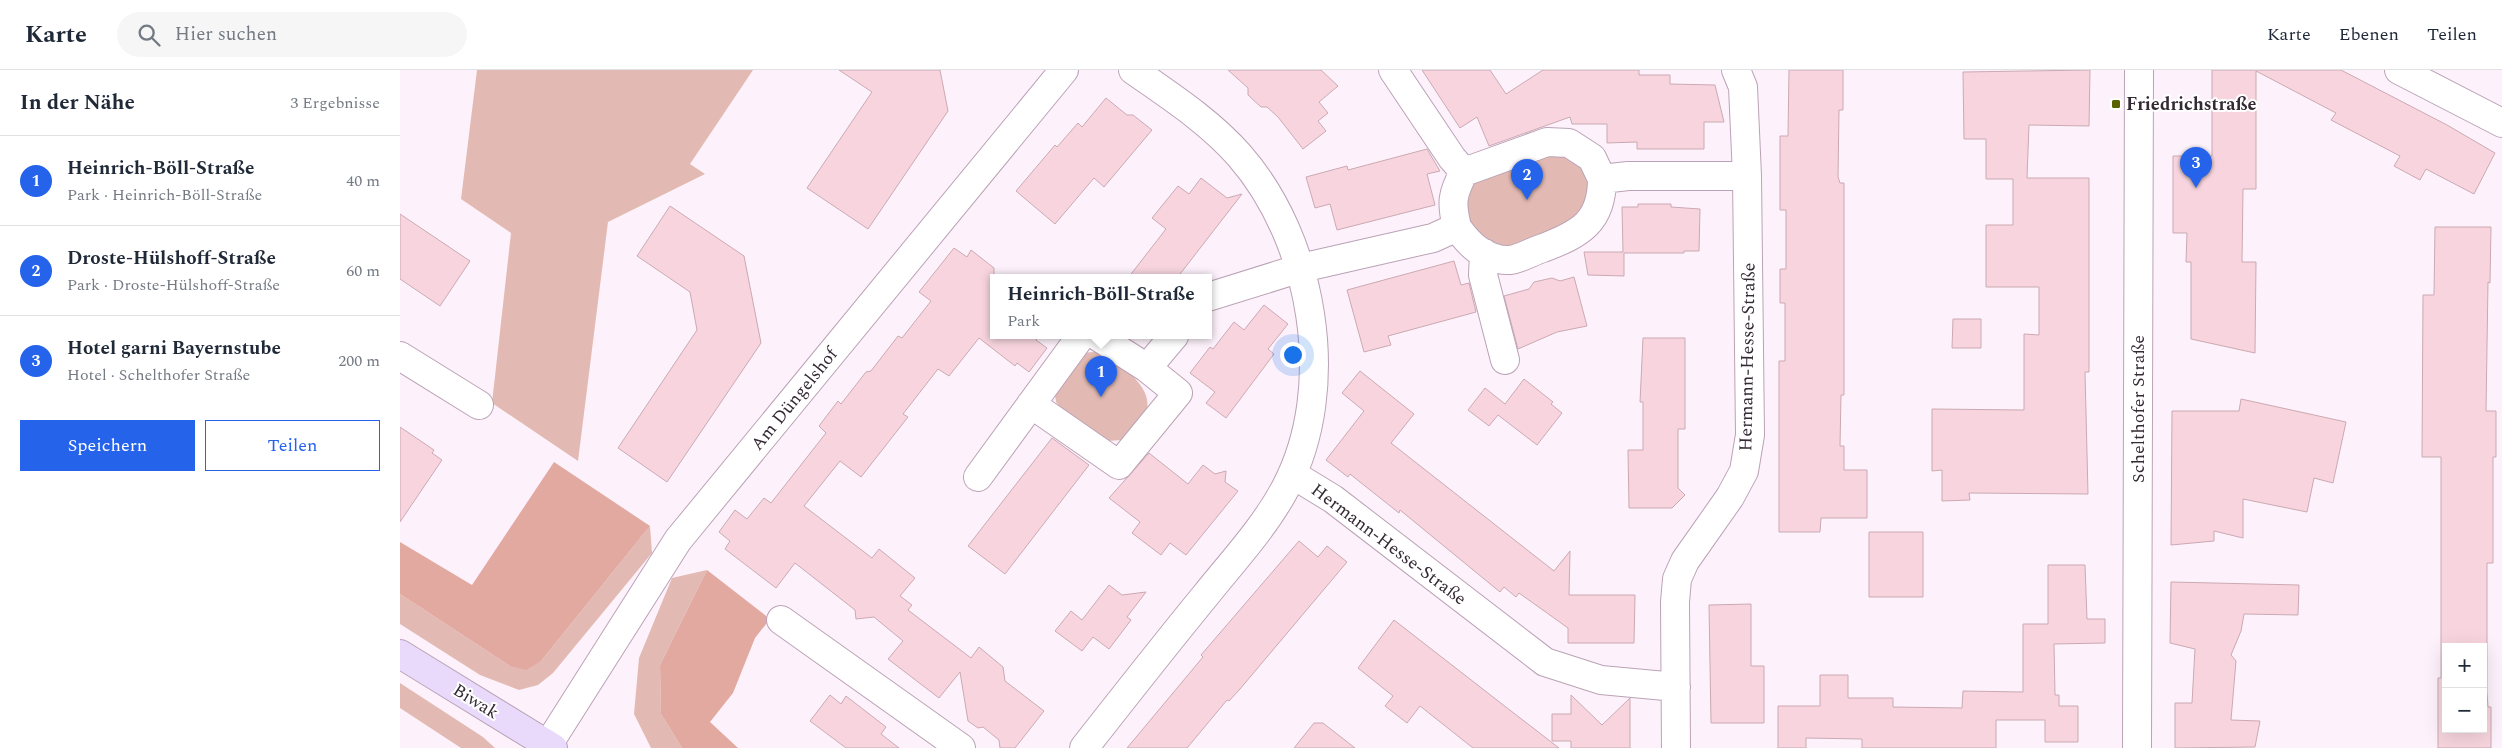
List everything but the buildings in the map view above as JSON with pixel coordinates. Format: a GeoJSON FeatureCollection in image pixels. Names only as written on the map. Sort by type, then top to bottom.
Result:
{"type":"FeatureCollection","features":[{"type":"Feature","properties":{"kind":"street","name":"Am Düngelshof"},"geometry":{"type":"LineString","coordinates":[[549,747],[678,540],[1064,70]]}},
{"type":"Feature","properties":{"kind":"street"},"geometry":{"type":"LineString","coordinates":[[1084,748],[1263,524],[1292,474],[1312,400],[1313,346],[1310,310],[1301,268],[1288,230],[1269,194],[1240,156],[1212,127],[1133,70]]}},
{"type":"Feature","properties":{"kind":"street"},"geometry":{"type":"LineString","coordinates":[[1393,70],[1452,158],[1464,172]]}},
{"type":"Feature","properties":{"kind":"street","name":"Hermann-Hesse-Straße"},"geometry":{"type":"LineString","coordinates":[[1676,748],[1675,602],[1677,579],[1686,561],[1730,497],[1744,471],[1750,435],[1747,176],[1743,87],[1736,70]]}},
{"type":"Feature","properties":{"kind":"street","name":"Schelthofer Straße"},"geometry":{"type":"LineString","coordinates":[[2137,748],[2139,70]]}},
{"type":"Feature","properties":{"kind":"street"},"geometry":{"type":"LineString","coordinates":[[2399,70],[2502,123]]}},
{"type":"Feature","properties":{"kind":"street"},"geometry":{"type":"LineString","coordinates":[[1547,142],[1570,143],[1592,158],[1602,178],[1602,195],[1597,211],[1588,226],[1567,239],[1511,260],[1495,258],[1469,245],[1457,227],[1452,206],[1456,186],[1464,172],[1547,142]]}},
{"type":"Feature","properties":{"kind":"street"},"geometry":{"type":"LineString","coordinates":[[1602,178],[1628,176],[1747,176]]}},
{"type":"Feature","properties":{"kind":"street"},"geometry":{"type":"LineString","coordinates":[[1212,297],[1301,268],[1433,238],[1457,227]]}},
{"type":"Feature","properties":{"kind":"street"},"geometry":{"type":"LineString","coordinates":[[1484,253],[1484,275],[1505,360]]}},
{"type":"Feature","properties":{"kind":"street"},"geometry":{"type":"LineString","coordinates":[[978,477],[1079,339]]}},
{"type":"Feature","properties":{"kind":"street"},"geometry":{"type":"LineString","coordinates":[[1031,404],[1119,465],[1178,393],[1147,368],[1103,339]]}},
{"type":"Feature","properties":{"kind":"street"},"geometry":{"type":"LineString","coordinates":[[1147,368],[1171,339]]}},
{"type":"Feature","properties":{"kind":"street"},"geometry":{"type":"LineString","coordinates":[[400,356],[478,405]]}},
{"type":"Feature","properties":{"kind":"street","name":"Hermann-Hesse-Straße"},"geometry":{"type":"LineString","coordinates":[[1292,474],[1333,499],[1545,662],[1601,680],[1676,687]]}},
{"type":"Feature","properties":{"kind":"street"},"geometry":{"type":"LineString","coordinates":[[781,620],[961,748]]}},
{"type":"Feature","properties":{"kind":"street","name":"Biwak"},"geometry":{"type":"LineString","coordinates":[[400,654],[549,747]]}},
{"type":"Feature","properties":{"kind":"shaded area"},"geometry":{"type":"Polygon","coordinates":[[[477,70],[753,70],[690,164],[705,174],[608,222],[578,461],[492,403],[511,233],[461,199],[477,70]]]}},
{"type":"Feature","properties":{"kind":"shaded area"},"geometry":{"type":"Polygon","coordinates":[[[1558,152],[1578,164],[1588,177],[1589,194],[1582,216],[1517,246],[1497,248],[1466,223],[1464,203],[1468,191],[1477,182],[1488,174],[1502,168],[1558,152]]]}},
{"type":"Feature","properties":{"kind":"shaded area"},"geometry":{"type":"Polygon","coordinates":[[[1095,352],[1126,370],[1143,388],[1147,399],[1147,410],[1142,421],[1122,440],[1107,441],[1065,413],[1056,402],[1054,387],[1080,353],[1095,352]]]}},
{"type":"Feature","properties":{"kind":"shaded area"},"geometry":{"type":"Polygon","coordinates":[[[554,462],[650,526],[541,661],[526,670],[510,666],[400,594],[400,542],[472,585],[554,462]]]}},
{"type":"Feature","properties":{"kind":"shaded area"},"geometry":{"type":"Polygon","coordinates":[[[650,526],[652,553],[553,673],[538,685],[519,690],[480,675],[400,624],[400,594],[510,666],[541,661],[650,526]]]}},
{"type":"Feature","properties":{"kind":"shaded area"},"geometry":{"type":"Polygon","coordinates":[[[707,570],[660,665],[661,714],[682,748],[651,748],[634,714],[639,658],[672,578],[707,570]]]}},
{"type":"Feature","properties":{"kind":"shaded area"},"geometry":{"type":"Polygon","coordinates":[[[707,570],[770,619],[755,638],[733,693],[710,722],[738,748],[682,748],[661,714],[660,665],[707,570]]]}},
{"type":"Feature","properties":{"kind":"shaded area"},"geometry":{"type":"Polygon","coordinates":[[[400,683],[483,737],[495,748],[461,748],[400,708],[400,683]]]}},
{"type":"Feature","properties":{"kind":"place","name":"Friedrichstraße"},"geometry":{"type":"Point","coordinates":[2116,104]}},
{"type":"Feature","properties":{"kind":"place","name":"Hotel garni Bayernstube"},"geometry":{"type":"Point","coordinates":[2196,188]}},
{"type":"Feature","properties":{"kind":"place","name":"Droste-Hülshoff-Straße"},"geometry":{"type":"Point","coordinates":[1527,200]}},
{"type":"Feature","properties":{"kind":"place","name":"Heinrich-Böll-Straße"},"geometry":{"type":"Point","coordinates":[1101,397]}}]}
